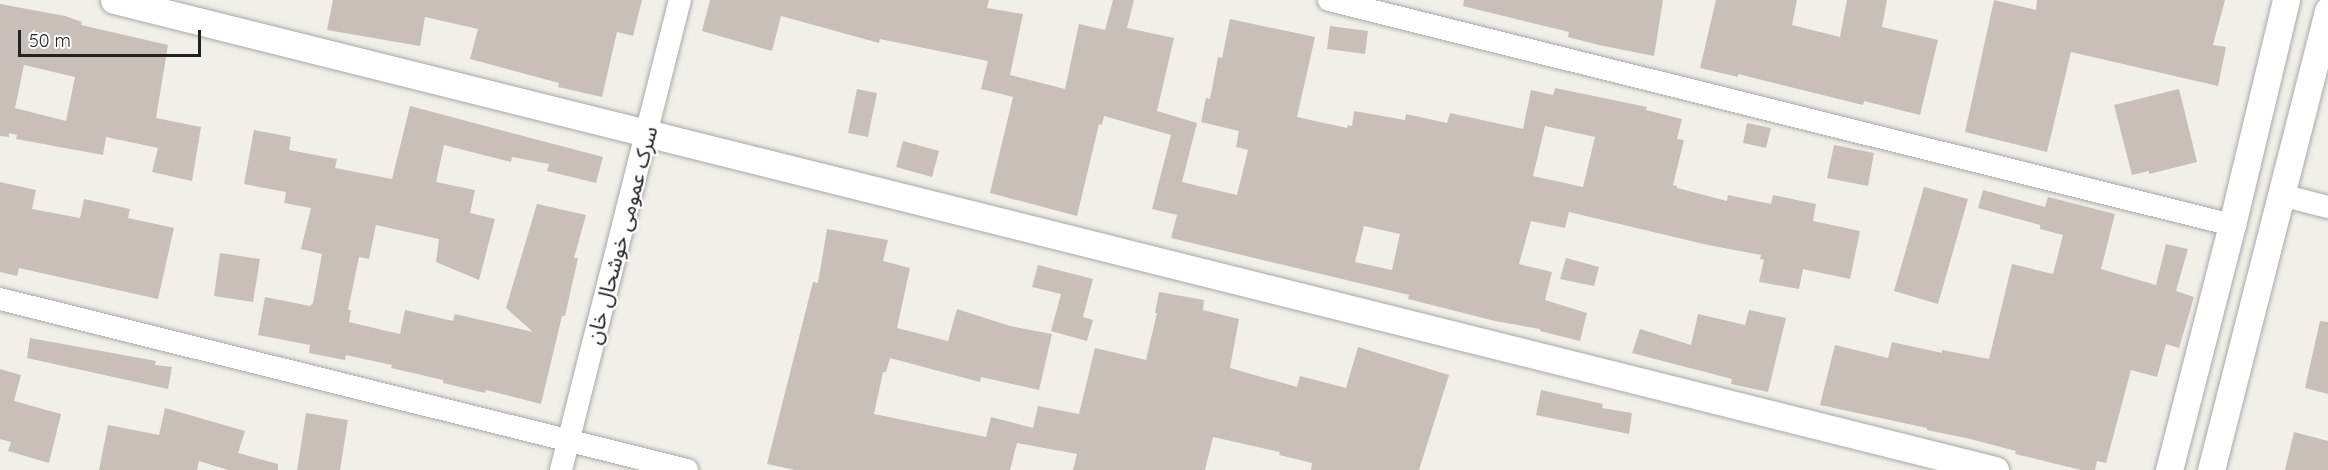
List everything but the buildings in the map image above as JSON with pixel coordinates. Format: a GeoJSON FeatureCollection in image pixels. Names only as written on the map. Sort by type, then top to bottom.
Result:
{"type":"FeatureCollection","features":[{"type":"Feature","properties":{"kind":"street"},"geometry":{"type":"LineString","coordinates":[[114,0],[1995,470]]}},
{"type":"Feature","properties":{"kind":"street","name":"سرک عمومی خوشحال خان"},"geometry":{"type":"LineString","coordinates":[[561,470],[648,135],[680,0]]}},
{"type":"Feature","properties":{"kind":"street"},"geometry":{"type":"LineString","coordinates":[[1329,0],[2232,225]]}},
{"type":"Feature","properties":{"kind":"street"},"geometry":{"type":"LineString","coordinates":[[2169,470],[2232,225],[2280,6]]}},
{"type":"Feature","properties":{"kind":"street"},"geometry":{"type":"LineString","coordinates":[[2211,470],[2281,195],[2323,44],[2328,11]]}},
{"type":"Feature","properties":{"kind":"street"},"geometry":{"type":"LineString","coordinates":[[2281,195],[2328,207]]}},
{"type":"Feature","properties":{"kind":"street"},"geometry":{"type":"LineString","coordinates":[[0,299],[687,470]]}}]}
